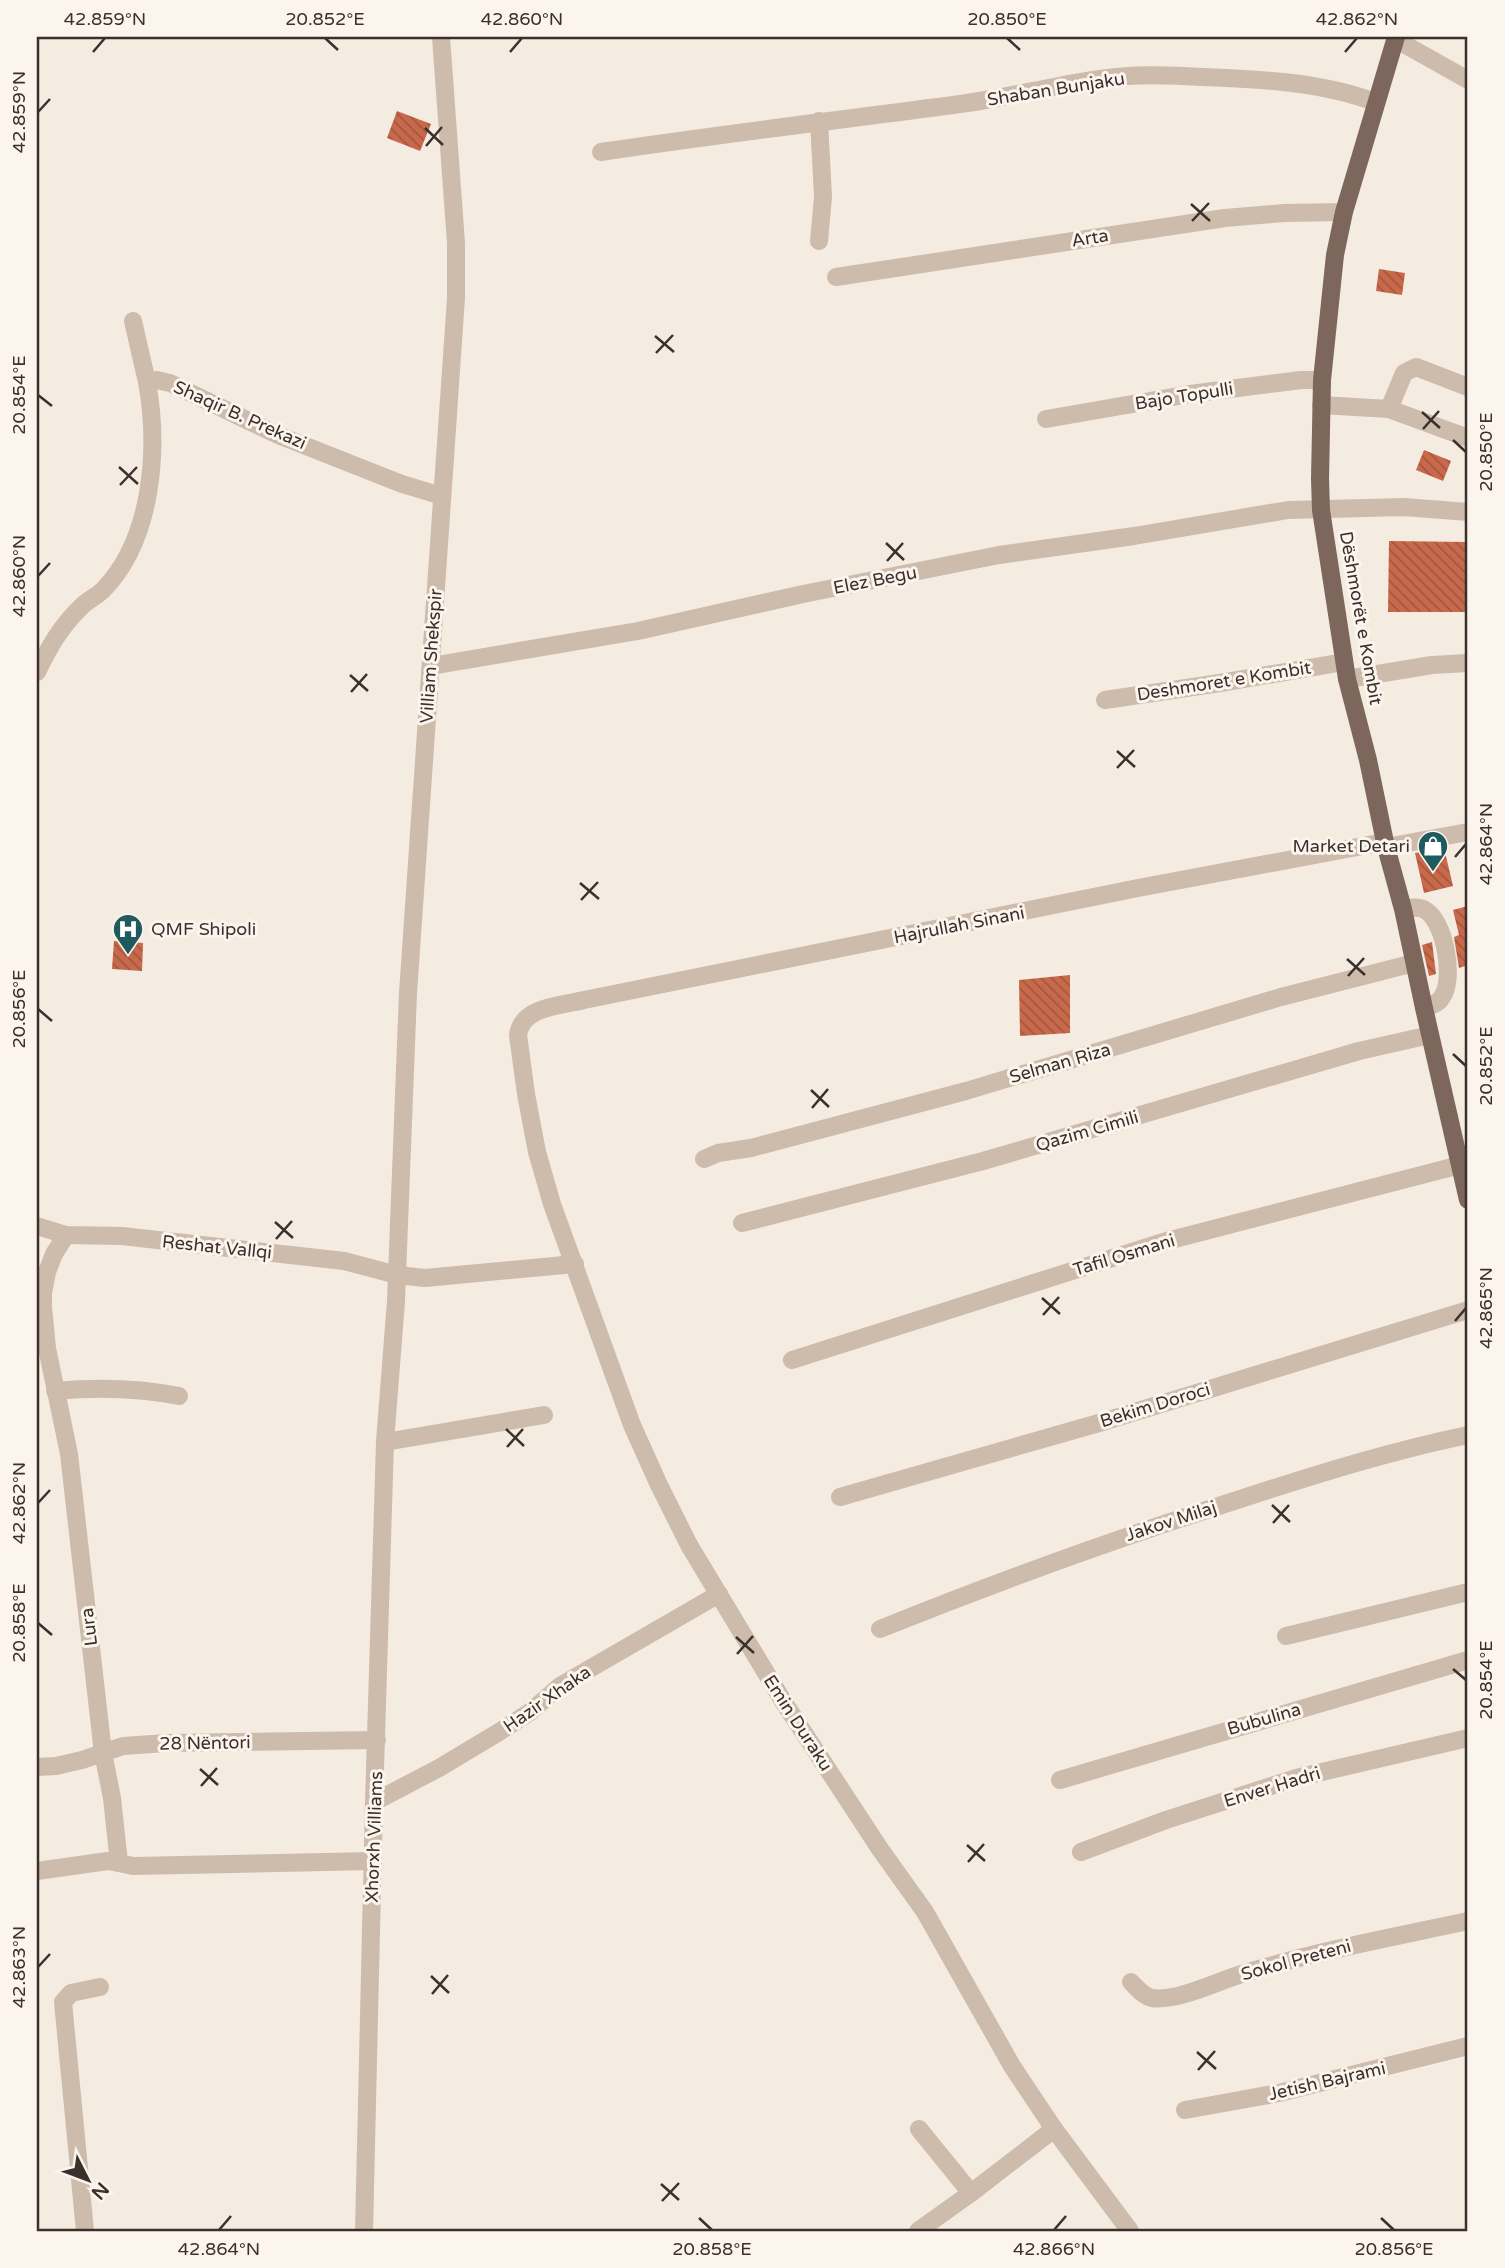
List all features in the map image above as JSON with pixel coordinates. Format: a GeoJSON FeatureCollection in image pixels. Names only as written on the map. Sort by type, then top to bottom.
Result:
{"type":"FeatureCollection","features":[{"type":"Feature","properties":{"kind":"main road","name":"Dëshmorët e Kombit"},"geometry":{"type":"LineString","coordinates":[[1395,38],[1344,212],[1335,255],[1322,380],[1321,510],[1346,670],[1468,1200]]}},
{"type":"Feature","properties":{"kind":"street","name":"Villiam Shekspir"},"geometry":{"type":"LineString","coordinates":[[397,1275],[408,993],[456,298],[455,230],[441,37]]}},
{"type":"Feature","properties":{"kind":"street","name":"Dëshmorët e Kombit"},"geometry":{"type":"LineString","coordinates":[[1395,38],[1468,80]]}},
{"type":"Feature","properties":{"kind":"street","name":"Shaban Bunjaku"},"geometry":{"type":"LineString","coordinates":[[601,152],[966,103],[1128,76],[1275,82],[1320,87],[1375,102]]}},
{"type":"Feature","properties":{"kind":"street"},"geometry":{"type":"LineString","coordinates":[[818,121],[822,197],[819,241]]}},
{"type":"Feature","properties":{"kind":"street","name":"Arta"},"geometry":{"type":"LineString","coordinates":[[836,277],[1225,218],[1344,212]]}},
{"type":"Feature","properties":{"kind":"street"},"geometry":{"type":"LineString","coordinates":[[132,321],[147,382]]}},
{"type":"Feature","properties":{"kind":"street"},"geometry":{"type":"LineString","coordinates":[[1389,409],[1404,373],[1416,367],[1468,387]]}},
{"type":"Feature","properties":{"kind":"street","name":"Shaqir B. Prekazi"},"geometry":{"type":"LineString","coordinates":[[37,672],[60,629],[102,591],[132,549],[145,502],[152,461],[152,407],[147,382],[157,380],[170,383],[278,435],[402,484],[442,496]]}},
{"type":"Feature","properties":{"kind":"street","name":"Bajo Topulli"},"geometry":{"type":"LineString","coordinates":[[1046,419],[1189,394],[1301,380],[1322,380]]}},
{"type":"Feature","properties":{"kind":"street"},"geometry":{"type":"LineString","coordinates":[[1321,404],[1389,409],[1468,438]]}},
{"type":"Feature","properties":{"kind":"street","name":"Elez Begu"},"geometry":{"type":"LineString","coordinates":[[431,666],[638,631],[803,594],[999,555],[1288,510],[1404,507],[1468,512]]}},
{"type":"Feature","properties":{"kind":"street","name":"Deshmoret e Kombit"},"geometry":{"type":"LineString","coordinates":[[1105,700],[1220,683],[1346,670],[1468,663]]}},
{"type":"Feature","properties":{"kind":"street"},"geometry":{"type":"LineString","coordinates":[[1385,844],[1468,832]]}},
{"type":"Feature","properties":{"kind":"street","name":"Hajrullah Sinani"},"geometry":{"type":"LineString","coordinates":[[535,1012],[1138,888],[1385,844]]}},
{"type":"Feature","properties":{"kind":"street"},"geometry":{"type":"LineString","coordinates":[[1403,909],[1423,909],[1430,914],[1437,924],[1447,961],[1449,976],[1441,999],[1435,1005],[1423,1008]]}},
{"type":"Feature","properties":{"kind":"street","name":"Selman Riza"},"geometry":{"type":"LineString","coordinates":[[704,1159],[718,1153],[751,1148],[966,1091],[1270,1000],[1414,963]]}},
{"type":"Feature","properties":{"kind":"street","name":"Emin Duraku"},"geometry":{"type":"LineString","coordinates":[[535,1012],[522,1022],[518,1035],[537,1152],[552,1204],[632,1425],[659,1485],[689,1545],[790,1712],[925,1912],[1005,2054],[1054,2129],[1130,2231]]}},
{"type":"Feature","properties":{"kind":"street","name":"Qazim Cimili"},"geometry":{"type":"LineString","coordinates":[[742,1223],[983,1161],[1359,1051],[1430,1035]]}},
{"type":"Feature","properties":{"kind":"street","name":"Tafil Osmani"},"geometry":{"type":"LineString","coordinates":[[792,1360],[1163,1242],[1460,1165]]}},
{"type":"Feature","properties":{"kind":"street","name":"Reshat Vallqi"},"geometry":{"type":"LineString","coordinates":[[37,1226],[66,1235],[122,1236],[344,1261],[397,1275]]}},
{"type":"Feature","properties":{"kind":"street","name":"Lura"},"geometry":{"type":"LineString","coordinates":[[66,1235],[54,1254],[43,1293],[47,1348],[69,1454],[118,1863]]}},
{"type":"Feature","properties":{"kind":"street"},"geometry":{"type":"LineString","coordinates":[[397,1275],[442,1278],[575,1264]]}},
{"type":"Feature","properties":{"kind":"street","name":"Xhorxh Villiams"},"geometry":{"type":"LineString","coordinates":[[364,2231],[385,1442],[397,1275]]}},
{"type":"Feature","properties":{"kind":"street","name":"Bekim Doroci"},"geometry":{"type":"LineString","coordinates":[[840,1497],[1098,1423],[1468,1310]]}},
{"type":"Feature","properties":{"kind":"street"},"geometry":{"type":"LineString","coordinates":[[55,1391],[92,1387],[179,1396]]}},
{"type":"Feature","properties":{"kind":"street"},"geometry":{"type":"LineString","coordinates":[[385,1442],[544,1415]]}},
{"type":"Feature","properties":{"kind":"street","name":"Jakov Milaj"},"geometry":{"type":"LineString","coordinates":[[880,1629],[1104,1543],[1358,1461],[1468,1434]]}},
{"type":"Feature","properties":{"kind":"street"},"geometry":{"type":"LineString","coordinates":[[926,1624],[1022,1584],[1140,1540],[1358,1471],[1468,1443]]}},
{"type":"Feature","properties":{"kind":"street"},"geometry":{"type":"LineString","coordinates":[[1286,1636],[1468,1592]]}},
{"type":"Feature","properties":{"kind":"street","name":"Hazir Xhaka"},"geometry":{"type":"LineString","coordinates":[[374,1802],[499,1732],[530,1712],[560,1686],[719,1594]]}},
{"type":"Feature","properties":{"kind":"street","name":"Bubulina"},"geometry":{"type":"LineString","coordinates":[[1060,1780],[1468,1660]]}},
{"type":"Feature","properties":{"kind":"street","name":"Enver Hadri"},"geometry":{"type":"LineString","coordinates":[[1080,1852],[1166,1820],[1296,1778],[1468,1738]]}},
{"type":"Feature","properties":{"kind":"street","name":"28 Nëntori"},"geometry":{"type":"LineString","coordinates":[[37,1767],[56,1766],[122,1746],[167,1743],[377,1741]]}},
{"type":"Feature","properties":{"kind":"street"},"geometry":{"type":"LineString","coordinates":[[37,1871],[108,1861],[133,1866],[373,1861]]}},
{"type":"Feature","properties":{"kind":"street","name":"Sokol Preteni"},"geometry":{"type":"LineString","coordinates":[[1131,1982],[1143,1994],[1152,1998],[1166,1997],[1187,1993],[1271,1966],[1371,1941],[1468,1921]]}},
{"type":"Feature","properties":{"kind":"street"},"geometry":{"type":"LineString","coordinates":[[85,2231],[63,2002],[71,1993],[100,1987]]}},
{"type":"Feature","properties":{"kind":"street","name":"Jetish Bajrami"},"geometry":{"type":"LineString","coordinates":[[1185,2110],[1279,2093],[1468,2046]]}},
{"type":"Feature","properties":{"kind":"street"},"geometry":{"type":"LineString","coordinates":[[919,2129],[971,2193]]}},
{"type":"Feature","properties":{"kind":"street"},"geometry":{"type":"LineString","coordinates":[[918,2231],[1054,2129]]}},
{"type":"Feature","properties":{"kind":"building"},"geometry":{"type":"Polygon","coordinates":[[[397,111],[431,124],[420,151],[387,138],[397,111]]]}},
{"type":"Feature","properties":{"kind":"building"},"geometry":{"type":"Polygon","coordinates":[[[1379,269],[1405,273],[1402,295],[1376,291],[1379,269]]]}},
{"type":"Feature","properties":{"kind":"building"},"geometry":{"type":"Polygon","coordinates":[[[1424,450],[1451,461],[1443,481],[1416,470],[1424,450]]]}},
{"type":"Feature","properties":{"kind":"building"},"geometry":{"type":"Polygon","coordinates":[[[1389,541],[1468,542],[1468,612],[1388,612],[1389,541]]]}},
{"type":"Feature","properties":{"kind":"building"},"geometry":{"type":"Polygon","coordinates":[[[1444,848],[1453,886],[1424,893],[1415,853],[1444,848]]]}},
{"type":"Feature","properties":{"kind":"building"},"geometry":{"type":"Polygon","coordinates":[[[1468,906],[1468,965],[1459,968],[1454,937],[1459,935],[1453,910],[1468,906]]]}},
{"type":"Feature","properties":{"kind":"building","name":"QMF Shipoli"},"geometry":{"type":"Polygon","coordinates":[[[114,941],[143,943],[142,971],[112,969],[114,941]]]}},
{"type":"Feature","properties":{"kind":"building"},"geometry":{"type":"Polygon","coordinates":[[[1432,942],[1436,974],[1429,976],[1422,945],[1432,942]]]}},
{"type":"Feature","properties":{"kind":"building"},"geometry":{"type":"Polygon","coordinates":[[[1070,975],[1070,1033],[1020,1036],[1019,980],[1070,975]]]}},
{"type":"Feature","properties":{"kind":"place","name":"Market Detari"},"geometry":{"type":"Point","coordinates":[1433,873]}},
{"type":"Feature","properties":{"kind":"place","name":"QMF Shipoli"},"geometry":{"type":"Point","coordinates":[128,956]}}]}
